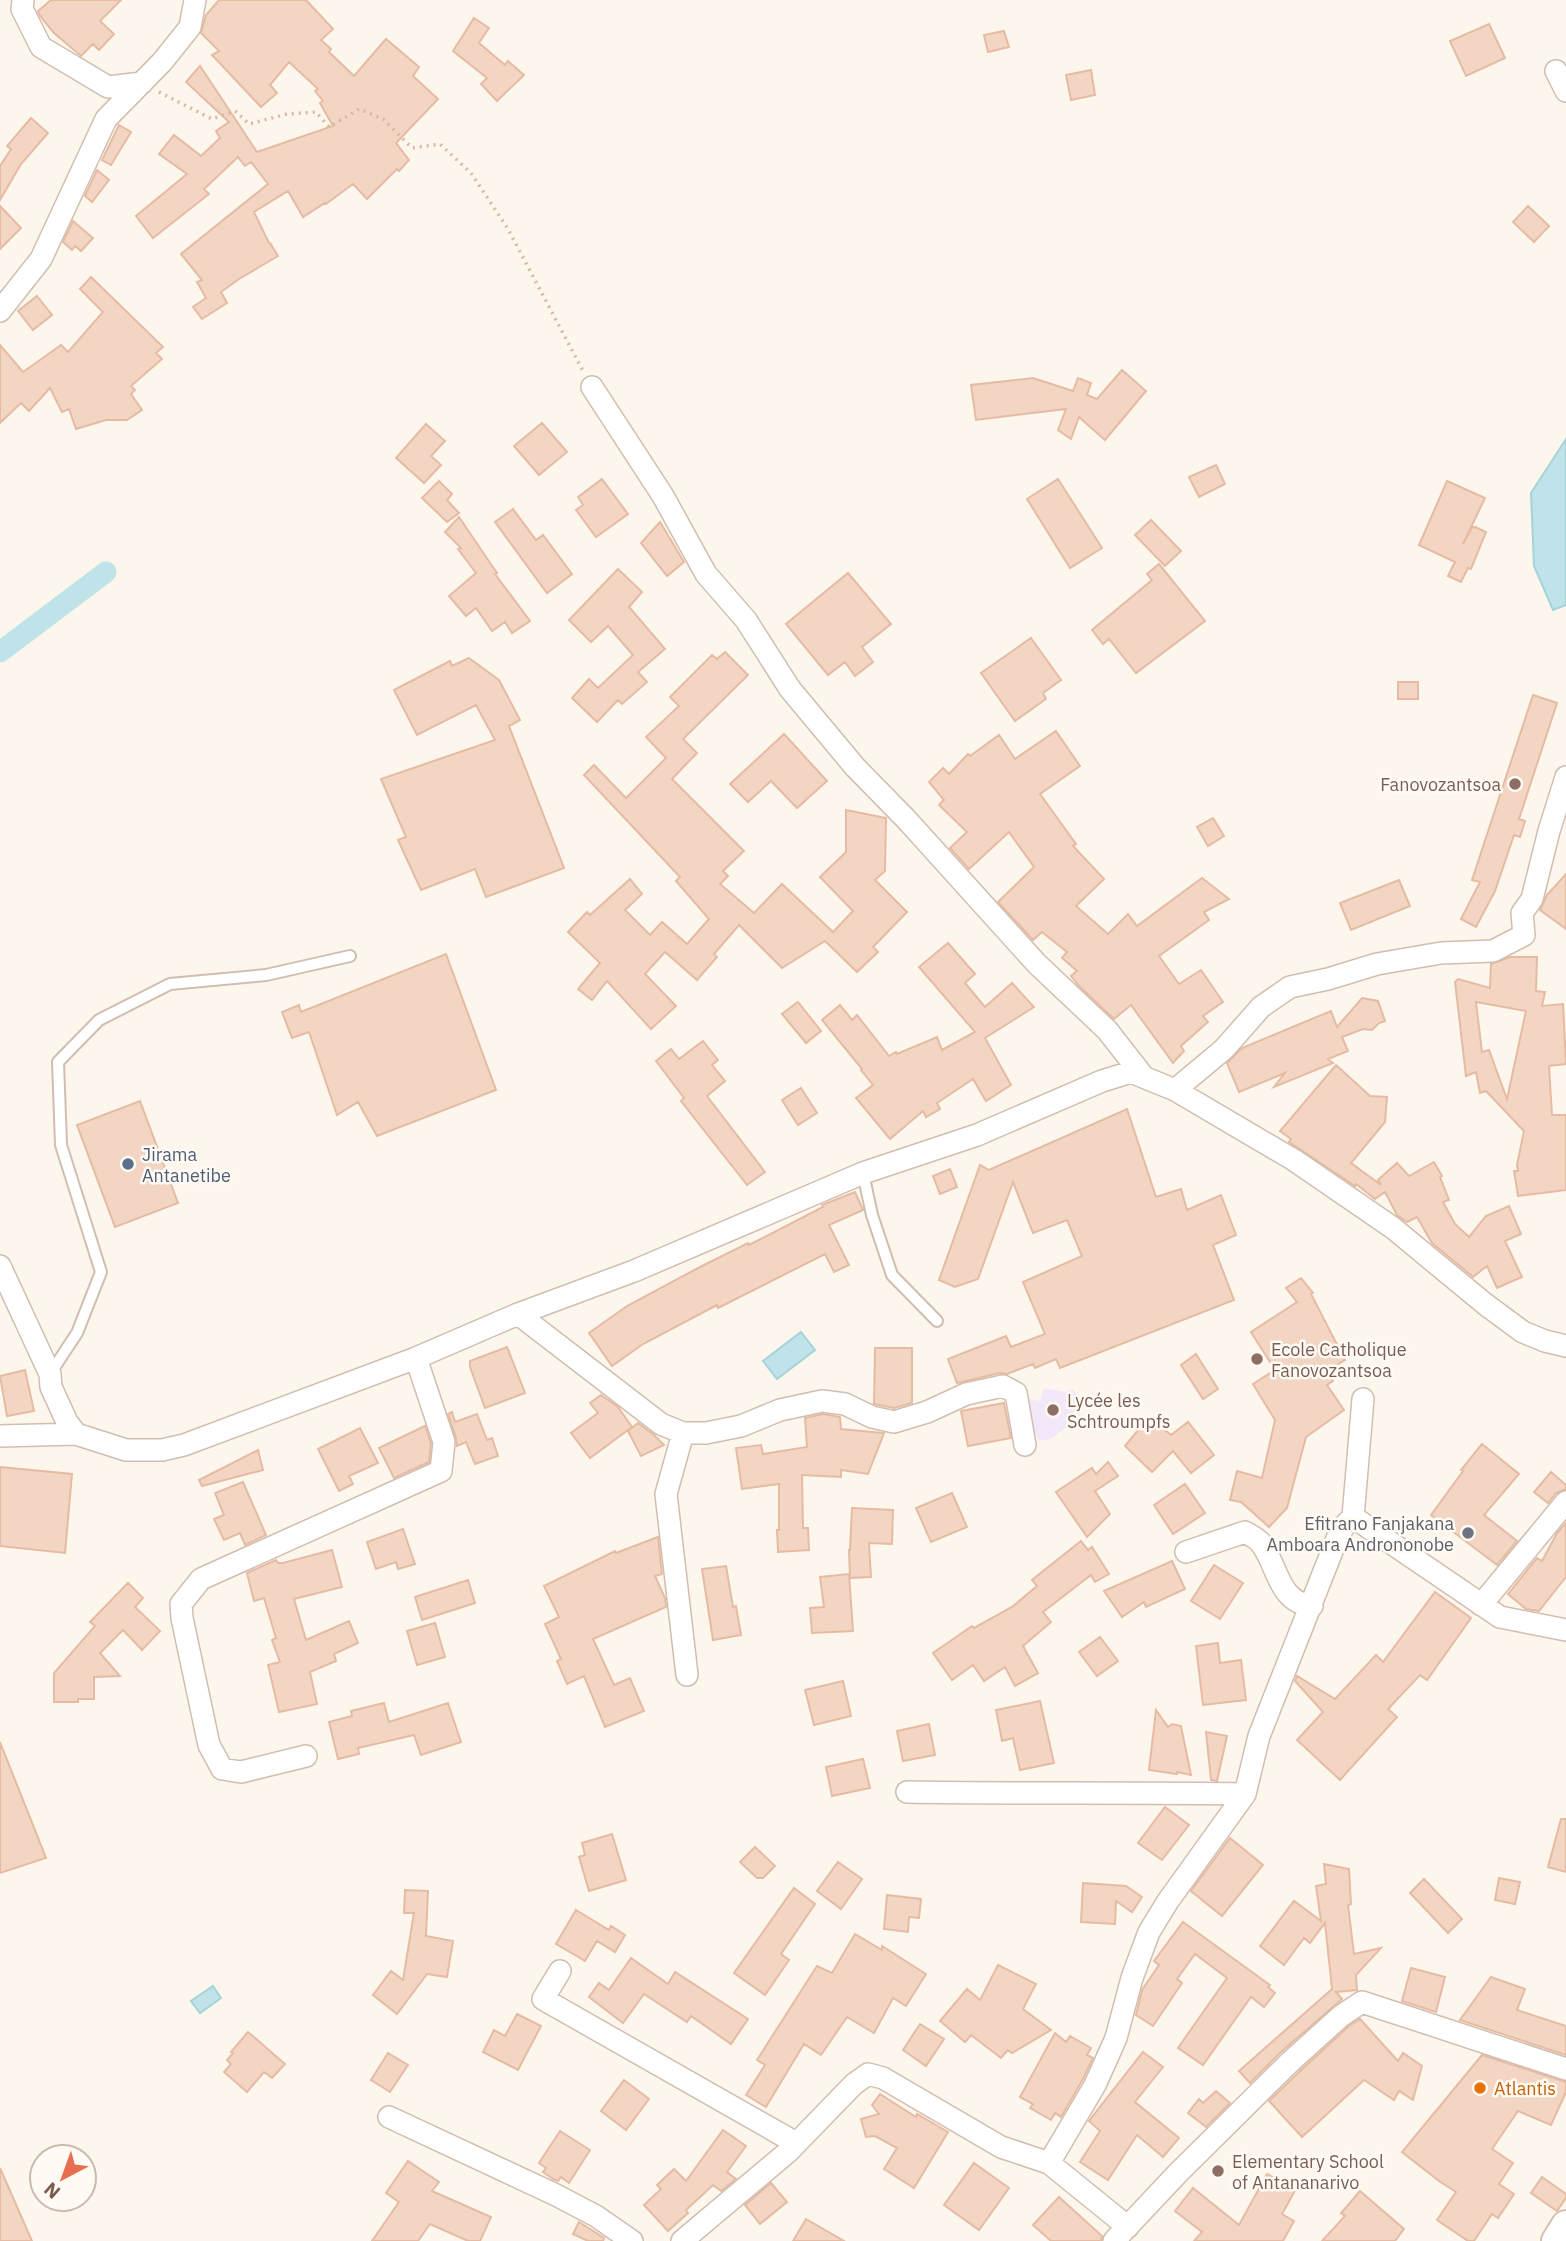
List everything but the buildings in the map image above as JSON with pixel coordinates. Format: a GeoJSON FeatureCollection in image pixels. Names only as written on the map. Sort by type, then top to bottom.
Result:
{"type":"FeatureCollection","features":[{"type":"Feature","properties":{"kind":"main road"},"geometry":{"type":"LineString","coordinates":[[1556,2241],[1566,2225]]}},
{"type":"Feature","properties":{"kind":"street"},"geometry":{"type":"LineString","coordinates":[[23,0],[22,9],[41,47],[108,87],[142,83]]}},
{"type":"Feature","properties":{"kind":"street"},"geometry":{"type":"LineString","coordinates":[[0,311],[41,259],[106,119],[162,62],[190,27],[195,0]]}},
{"type":"Feature","properties":{"kind":"street"},"geometry":{"type":"LineString","coordinates":[[1556,71],[1566,91]]}},
{"type":"Feature","properties":{"kind":"street"},"geometry":{"type":"LineString","coordinates":[[592,387],[663,496],[706,574],[746,620],[790,689],[855,767],[906,819],[1037,964],[1107,1030],[1143,1076]]}},
{"type":"Feature","properties":{"kind":"street"},"geometry":{"type":"LineString","coordinates":[[1175,1090],[1224,1049],[1261,1007],[1290,987],[1377,964],[1441,953],[1493,951],[1524,935],[1522,913],[1532,899],[1566,778]]}},
{"type":"Feature","properties":{"kind":"street"},"geometry":{"type":"LineString","coordinates":[[0,1436],[76,1434],[126,1450],[162,1450],[184,1445],[416,1358],[518,1314],[634,1271],[863,1173],[977,1135],[1102,1081],[1131,1072],[1175,1090],[1294,1160],[1393,1228],[1523,1332],[1566,1346]]}},
{"type":"Feature","properties":{"kind":"street"},"geometry":{"type":"LineString","coordinates":[[0,1266],[50,1374],[51,1387],[67,1422],[76,1434]]}},
{"type":"Feature","properties":{"kind":"street"},"geometry":{"type":"LineString","coordinates":[[518,1314],[661,1424],[683,1433],[706,1433],[741,1426],[780,1410],[822,1401],[845,1404],[872,1418],[894,1422],[927,1412],[966,1394],[1003,1386],[1016,1393],[1026,1445]]}},
{"type":"Feature","properties":{"kind":"street"},"geometry":{"type":"LineString","coordinates":[[306,1756],[241,1772],[222,1769],[209,1745],[181,1604],[201,1579],[441,1471],[443,1442],[416,1358]]}},
{"type":"Feature","properties":{"kind":"street"},"geometry":{"type":"LineString","coordinates":[[1049,2163],[1095,2085],[1116,2038],[1132,1978],[1149,1933],[1168,1900],[1245,1794],[1259,1737],[1338,1536],[1353,1517],[1363,1399]]}},
{"type":"Feature","properties":{"kind":"street"},"geometry":{"type":"LineString","coordinates":[[683,1433],[666,1494],[687,1675]]}},
{"type":"Feature","properties":{"kind":"street"},"geometry":{"type":"LineString","coordinates":[[1481,1605],[1566,1502]]}},
{"type":"Feature","properties":{"kind":"street"},"geometry":{"type":"LineString","coordinates":[[1353,1517],[1500,1617],[1566,1630]]}},
{"type":"Feature","properties":{"kind":"street"},"geometry":{"type":"LineString","coordinates":[[1186,1552],[1245,1532],[1259,1541],[1285,1591],[1298,1604],[1312,1606]]}},
{"type":"Feature","properties":{"kind":"street"},"geometry":{"type":"LineString","coordinates":[[907,1792],[1245,1794]]}},
{"type":"Feature","properties":{"kind":"street"},"geometry":{"type":"LineString","coordinates":[[560,1971],[543,1999],[796,2143]]}},
{"type":"Feature","properties":{"kind":"street"},"geometry":{"type":"LineString","coordinates":[[682,2241],[796,2143],[854,2084],[868,2074],[883,2078],[1001,2147],[1049,2163],[1121,2234],[1177,2174],[1290,2062],[1341,2016],[1362,2002],[1566,2069]]}},
{"type":"Feature","properties":{"kind":"street"},"geometry":{"type":"LineString","coordinates":[[389,2116],[556,2195],[596,2216],[632,2241]]}},
{"type":"Feature","properties":{"kind":"lane"},"geometry":{"type":"LineString","coordinates":[[50,1374],[77,1333],[101,1272],[61,1145],[58,1062],[99,1020],[170,984],[266,975],[350,956]]}},
{"type":"Feature","properties":{"kind":"lane"},"geometry":{"type":"LineString","coordinates":[[863,1173],[872,1215],[892,1275],[937,1321]]}},
{"type":"Feature","properties":{"kind":"path"},"geometry":{"type":"LineString","coordinates":[[142,83],[212,119],[235,111],[249,124],[288,114],[316,112],[329,127],[359,109],[383,119],[412,148],[440,144],[471,173],[508,229],[592,387]]}},
{"type":"Feature","properties":{"kind":"shaded area"},"geometry":{"type":"Polygon","coordinates":[[[1044,1388],[1065,1392],[1073,1389],[1081,1402],[1075,1407],[1081,1416],[1051,1439],[1039,1441],[1030,1421],[1029,1399],[1040,1401],[1044,1388]]]}},
{"type":"Feature","properties":{"kind":"water"},"geometry":{"type":"Polygon","coordinates":[[[1566,439],[1566,605],[1553,610],[1534,566],[1531,493],[1566,439]]]}},
{"type":"Feature","properties":{"kind":"water"},"geometry":{"type":"Polygon","coordinates":[[[801,1332],[815,1350],[777,1379],[763,1361],[801,1332]]]}},
{"type":"Feature","properties":{"kind":"water"},"geometry":{"type":"Polygon","coordinates":[[[213,1986],[221,1998],[200,2013],[191,2001],[213,1986]]]}},
{"type":"Feature","properties":{"kind":"waterway"},"geometry":{"type":"LineString","coordinates":[[0,652],[106,572]]}},
{"type":"Feature","properties":{"kind":"place","name":"Fanovozantsoa"},"geometry":{"type":"Point","coordinates":[1515,784]}},
{"type":"Feature","properties":{"kind":"place","name":"Jirama Antanetibe"},"geometry":{"type":"Point","coordinates":[128,1164]}},
{"type":"Feature","properties":{"kind":"place","name":"Ecole Catholique Fanovozantsoa"},"geometry":{"type":"Point","coordinates":[1257,1359]}},
{"type":"Feature","properties":{"kind":"place","name":"Lycée les Schtroumpfs"},"geometry":{"type":"Point","coordinates":[1053,1410]}},
{"type":"Feature","properties":{"kind":"place","name":"Efitrano Fanjakana Amboara Andrononobe"},"geometry":{"type":"Point","coordinates":[1468,1533]}},
{"type":"Feature","properties":{"kind":"place","name":"Atlantis"},"geometry":{"type":"Point","coordinates":[1480,2088]}},
{"type":"Feature","properties":{"kind":"place","name":"Elementary School of Antananarivo"},"geometry":{"type":"Point","coordinates":[1218,2171]}}]}
